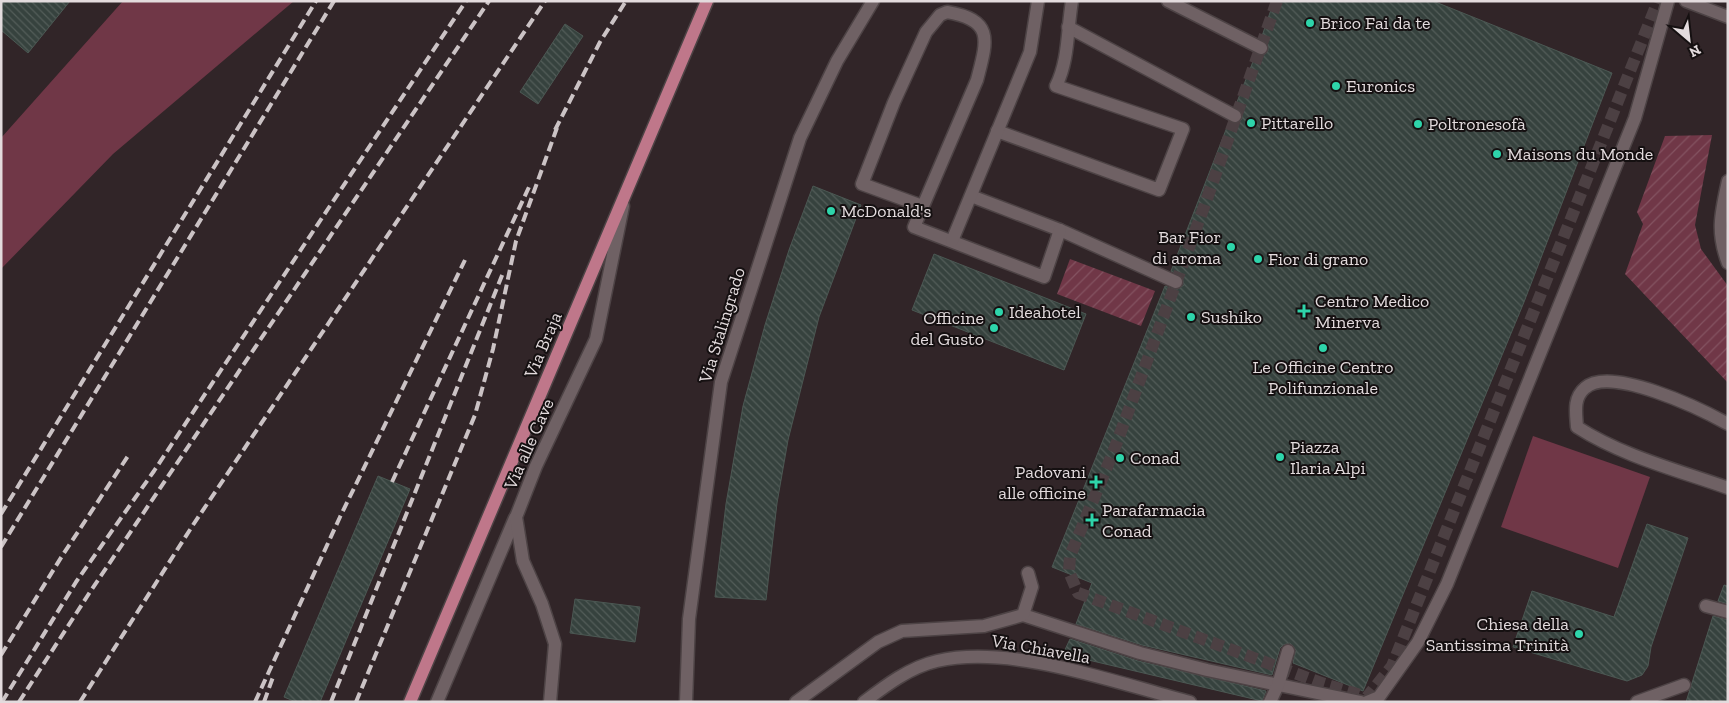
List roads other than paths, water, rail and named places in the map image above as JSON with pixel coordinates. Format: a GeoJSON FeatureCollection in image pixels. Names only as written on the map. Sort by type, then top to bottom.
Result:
{"type":"FeatureCollection","features":[{"type":"Feature","properties":{"kind":"main road","name":"Via Braja"},"geometry":{"type":"LineString","coordinates":[[410,702],[624,201],[707,1]]}},
{"type":"Feature","properties":{"kind":"street"},"geometry":{"type":"LineString","coordinates":[[997,131],[1159,190],[1183,129],[1056,86],[1062,74],[1072,1]]}},
{"type":"Feature","properties":{"kind":"street"},"geometry":{"type":"LineString","coordinates":[[1168,1],[1262,48]]}},
{"type":"Feature","properties":{"kind":"street"},"geometry":{"type":"LineString","coordinates":[[1367,702],[1378,697],[1418,642],[1447,584],[1635,118],[1668,1]]}},
{"type":"Feature","properties":{"kind":"street"},"geometry":{"type":"LineString","coordinates":[[1686,1],[1728,17]]}},
{"type":"Feature","properties":{"kind":"street","name":"Via Stalingrado"},"geometry":{"type":"LineString","coordinates":[[686,702],[689,619],[721,382],[800,138],[837,61],[872,4]]}},
{"type":"Feature","properties":{"kind":"street"},"geometry":{"type":"LineString","coordinates":[[952,241],[1030,52],[1036,4]]}},
{"type":"Feature","properties":{"kind":"street"},"geometry":{"type":"LineString","coordinates":[[922,206],[862,184],[894,102],[926,32],[940,15],[947,12],[980,24],[984,30],[984,40],[977,80],[914,227],[1044,277],[1060,230]]}},
{"type":"Feature","properties":{"kind":"street"},"geometry":{"type":"LineString","coordinates":[[1068,27],[1235,116]]}},
{"type":"Feature","properties":{"kind":"street"},"geometry":{"type":"LineString","coordinates":[[1728,181],[1719,221],[1722,247],[1728,263]]}},
{"type":"Feature","properties":{"kind":"street"},"geometry":{"type":"LineString","coordinates":[[971,196],[1060,230],[1176,282]]}},
{"type":"Feature","properties":{"kind":"street","name":"Via alle Cave"},"geometry":{"type":"LineString","coordinates":[[550,702],[555,644],[542,604],[523,561],[516,517],[536,466],[596,338],[624,201]]}},
{"type":"Feature","properties":{"kind":"street"},"geometry":{"type":"LineString","coordinates":[[1728,424],[1696,407],[1644,388],[1601,380],[1584,388],[1575,403],[1577,427],[1593,438],[1637,456],[1728,488]]}},
{"type":"Feature","properties":{"kind":"street"},"geometry":{"type":"LineString","coordinates":[[437,702],[516,517]]}},
{"type":"Feature","properties":{"kind":"street"},"geometry":{"type":"LineString","coordinates":[[1023,615],[1032,587],[1028,572]]}},
{"type":"Feature","properties":{"kind":"street"},"geometry":{"type":"LineString","coordinates":[[1706,606],[1728,612]]}},
{"type":"Feature","properties":{"kind":"street"},"geometry":{"type":"LineString","coordinates":[[796,702],[878,642],[902,631],[984,626],[1023,615],[1140,653],[1361,702]]}},
{"type":"Feature","properties":{"kind":"street"},"geometry":{"type":"LineString","coordinates":[[1270,702],[1278,685],[1288,651]]}},
{"type":"Feature","properties":{"kind":"street","name":"Via Chiavella"},"geometry":{"type":"LineString","coordinates":[[864,702],[901,676],[935,661],[972,656],[1012,658],[1053,666],[1190,702]]}},
{"type":"Feature","properties":{"kind":"street"},"geometry":{"type":"LineString","coordinates":[[1637,702],[1684,685]]}},
{"type":"Feature","properties":{"kind":"tunnel"},"geometry":{"type":"LineString","coordinates":[[1277,1],[1204,207],[1114,450],[1070,556],[1069,572],[1078,593],[1324,684],[1367,697],[1392,666],[1658,1]]}},
{"type":"Feature","properties":{"kind":"railway"},"geometry":{"type":"LineString","coordinates":[[1,514],[316,1]]}},
{"type":"Feature","properties":{"kind":"railway"},"geometry":{"type":"LineString","coordinates":[[1,547],[334,1]]}},
{"type":"Feature","properties":{"kind":"railway"},"geometry":{"type":"LineString","coordinates":[[2,702],[76,582],[154,471],[466,1]]}},
{"type":"Feature","properties":{"kind":"railway"},"geometry":{"type":"LineString","coordinates":[[19,702],[90,592],[489,1]]}},
{"type":"Feature","properties":{"kind":"railway"},"geometry":{"type":"LineString","coordinates":[[80,702],[193,525],[545,1]]}},
{"type":"Feature","properties":{"kind":"railway"},"geometry":{"type":"LineString","coordinates":[[555,130],[600,42],[626,1]]}},
{"type":"Feature","properties":{"kind":"railway"},"geometry":{"type":"LineString","coordinates":[[356,702],[475,415],[493,349],[516,241],[558,125]]}},
{"type":"Feature","properties":{"kind":"railway"},"geometry":{"type":"LineString","coordinates":[[392,482],[529,187]]}},
{"type":"Feature","properties":{"kind":"railway"},"geometry":{"type":"LineString","coordinates":[[255,702],[340,517],[465,260]]}},
{"type":"Feature","properties":{"kind":"railway"},"geometry":{"type":"LineString","coordinates":[[331,702],[503,273]]}},
{"type":"Feature","properties":{"kind":"railway"},"geometry":{"type":"LineString","coordinates":[[1,655],[62,556],[128,456]]}},
{"type":"Feature","properties":{"kind":"railway"},"geometry":{"type":"LineString","coordinates":[[264,702],[273,677]]}},
{"type":"Feature","properties":{"kind":"place","name":"Brico Fai da te"},"geometry":{"type":"Point","coordinates":[1310,23]}},
{"type":"Feature","properties":{"kind":"place","name":"Euronics"},"geometry":{"type":"Point","coordinates":[1336,86]}},
{"type":"Feature","properties":{"kind":"place","name":"Pittarello"},"geometry":{"type":"Point","coordinates":[1251,123]}},
{"type":"Feature","properties":{"kind":"place","name":"Poltronesofà"},"geometry":{"type":"Point","coordinates":[1418,124]}},
{"type":"Feature","properties":{"kind":"place","name":"Maisons du Monde"},"geometry":{"type":"Point","coordinates":[1497,154]}},
{"type":"Feature","properties":{"kind":"place","name":"McDonald's"},"geometry":{"type":"Point","coordinates":[831,211]}},
{"type":"Feature","properties":{"kind":"place","name":"Bar Fior di aroma"},"geometry":{"type":"Point","coordinates":[1231,247]}},
{"type":"Feature","properties":{"kind":"place","name":"Fior di grano"},"geometry":{"type":"Point","coordinates":[1258,259]}},
{"type":"Feature","properties":{"kind":"place","name":"Centro Medico Minerva"},"geometry":{"type":"Point","coordinates":[1304,311]}},
{"type":"Feature","properties":{"kind":"place","name":"Ideahotel"},"geometry":{"type":"Point","coordinates":[999,312]}},
{"type":"Feature","properties":{"kind":"place","name":"Sushiko"},"geometry":{"type":"Point","coordinates":[1191,317]}},
{"type":"Feature","properties":{"kind":"place","name":"Officine del Gusto"},"geometry":{"type":"Point","coordinates":[994,328]}},
{"type":"Feature","properties":{"kind":"place","name":"Le Officine Centro Polifunzionale"},"geometry":{"type":"Point","coordinates":[1323,348]}},
{"type":"Feature","properties":{"kind":"place","name":"Piazza Ilaria Alpi"},"geometry":{"type":"Point","coordinates":[1280,457]}},
{"type":"Feature","properties":{"kind":"place","name":"Conad"},"geometry":{"type":"Point","coordinates":[1120,458]}},
{"type":"Feature","properties":{"kind":"place","name":"Padovani alle officine"},"geometry":{"type":"Point","coordinates":[1096,482]}},
{"type":"Feature","properties":{"kind":"place","name":"Parafarmacia Conad"},"geometry":{"type":"Point","coordinates":[1092,520]}},
{"type":"Feature","properties":{"kind":"place","name":"Chiesa della Santissima Trinità"},"geometry":{"type":"Point","coordinates":[1579,634]}}]}
